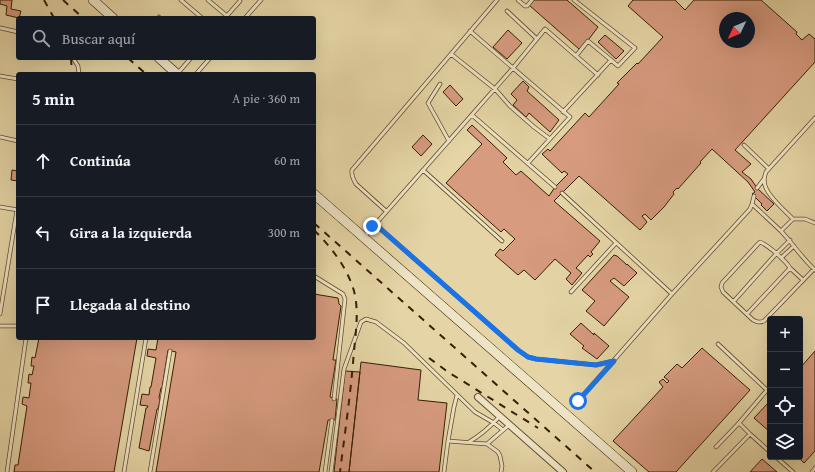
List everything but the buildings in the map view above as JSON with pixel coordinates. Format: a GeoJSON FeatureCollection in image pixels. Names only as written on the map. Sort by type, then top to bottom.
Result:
{"type":"FeatureCollection","features":[{"type":"Feature","properties":{"kind":"street"},"geometry":{"type":"LineString","coordinates":[[93,0],[112,16]]}},
{"type":"Feature","properties":{"kind":"street"},"geometry":{"type":"LineString","coordinates":[[161,60],[175,72]]}},
{"type":"Feature","properties":{"kind":"street"},"geometry":{"type":"LineString","coordinates":[[316,196],[632,472]]}},
{"type":"Feature","properties":{"kind":"street"},"geometry":{"type":"LineString","coordinates":[[478,397],[564,472]]}},
{"type":"Feature","properties":{"kind":"lane"},"geometry":{"type":"LineString","coordinates":[[181,0],[200,16]]}},
{"type":"Feature","properties":{"kind":"lane"},"geometry":{"type":"LineString","coordinates":[[208,0],[225,16]]}},
{"type":"Feature","properties":{"kind":"lane"},"geometry":{"type":"LineString","coordinates":[[248,16],[261,0]]}},
{"type":"Feature","properties":{"kind":"lane"},"geometry":{"type":"LineString","coordinates":[[386,211],[356,184],[353,179],[352,170],[497,0]]}},
{"type":"Feature","properties":{"kind":"lane"},"geometry":{"type":"LineString","coordinates":[[518,0],[525,6],[532,0]]}},
{"type":"Feature","properties":{"kind":"lane"},"geometry":{"type":"LineString","coordinates":[[574,0],[635,48],[618,66],[588,41],[576,56]]}},
{"type":"Feature","properties":{"kind":"lane"},"geometry":{"type":"LineString","coordinates":[[227,16],[240,1]]}},
{"type":"Feature","properties":{"kind":"lane"},"geometry":{"type":"LineString","coordinates":[[507,11],[537,39]]}},
{"type":"Feature","properties":{"kind":"lane"},"geometry":{"type":"LineString","coordinates":[[1,28],[16,32]]}},
{"type":"Feature","properties":{"kind":"lane"},"geometry":{"type":"LineString","coordinates":[[363,238],[495,89],[545,29],[598,75]]}},
{"type":"Feature","properties":{"kind":"lane"},"geometry":{"type":"LineString","coordinates":[[470,31],[570,117],[528,163]]}},
{"type":"Feature","properties":{"kind":"lane"},"geometry":{"type":"LineString","coordinates":[[451,54],[495,89],[510,106],[550,139]]}},
{"type":"Feature","properties":{"kind":"lane"},"geometry":{"type":"LineString","coordinates":[[74,60],[78,66],[79,72]]}},
{"type":"Feature","properties":{"kind":"lane"},"geometry":{"type":"LineString","coordinates":[[179,72],[189,60]]}},
{"type":"Feature","properties":{"kind":"lane"},"geometry":{"type":"LineString","coordinates":[[198,72],[208,60]]}},
{"type":"Feature","properties":{"kind":"lane"},"geometry":{"type":"LineString","coordinates":[[563,112],[611,60]]}},
{"type":"Feature","properties":{"kind":"lane"},"geometry":{"type":"LineString","coordinates":[[0,76],[16,79]]}},
{"type":"Feature","properties":{"kind":"lane"},"geometry":{"type":"LineString","coordinates":[[440,84],[428,103],[449,141]]}},
{"type":"Feature","properties":{"kind":"lane"},"geometry":{"type":"LineString","coordinates":[[472,115],[555,187]]}},
{"type":"Feature","properties":{"kind":"lane"},"geometry":{"type":"LineString","coordinates":[[757,188],[764,179],[768,169],[815,118]]}},
{"type":"Feature","properties":{"kind":"lane"},"geometry":{"type":"LineString","coordinates":[[0,137],[16,141]]}},
{"type":"Feature","properties":{"kind":"lane"},"geometry":{"type":"LineString","coordinates":[[744,145],[768,169]]}},
{"type":"Feature","properties":{"kind":"lane"},"geometry":{"type":"LineString","coordinates":[[423,170],[502,241]]}},
{"type":"Feature","properties":{"kind":"lane"},"geometry":{"type":"LineString","coordinates":[[764,179],[765,187],[772,197],[793,219]]}},
{"type":"Feature","properties":{"kind":"lane"},"geometry":{"type":"LineString","coordinates":[[562,193],[672,294]]}},
{"type":"Feature","properties":{"kind":"lane"},"geometry":{"type":"LineString","coordinates":[[578,401],[672,294],[750,209],[754,196]]}},
{"type":"Feature","properties":{"kind":"lane"},"geometry":{"type":"LineString","coordinates":[[752,204],[790,240],[801,256],[814,270],[764,321],[760,323],[747,314],[722,290],[722,283],[760,242],[766,245],[787,263],[790,268],[803,280]]}},
{"type":"Feature","properties":{"kind":"lane"},"geometry":{"type":"LineString","coordinates":[[0,207],[16,210]]}},
{"type":"Feature","properties":{"kind":"lane"},"geometry":{"type":"LineString","coordinates":[[781,231],[793,219],[804,219],[815,224]]}},
{"type":"Feature","properties":{"kind":"lane"},"geometry":{"type":"LineString","coordinates":[[0,314],[16,222]]}},
{"type":"Feature","properties":{"kind":"lane"},"geometry":{"type":"LineString","coordinates":[[375,224],[512,345],[528,357],[596,365],[614,361]]}},
{"type":"Feature","properties":{"kind":"lane"},"geometry":{"type":"LineString","coordinates":[[734,301],[790,240]]}},
{"type":"Feature","properties":{"kind":"lane"},"geometry":{"type":"LineString","coordinates":[[571,292],[616,243]]}},
{"type":"Feature","properties":{"kind":"lane"},"geometry":{"type":"LineString","coordinates":[[781,258],[794,246]]}},
{"type":"Feature","properties":{"kind":"lane"},"geometry":{"type":"LineString","coordinates":[[747,314],[790,268]]}},
{"type":"Feature","properties":{"kind":"lane"},"geometry":{"type":"LineString","coordinates":[[316,277],[343,294],[345,298],[334,399]]}},
{"type":"Feature","properties":{"kind":"lane"},"geometry":{"type":"LineString","coordinates":[[331,472],[344,369],[361,322],[366,319],[376,322],[404,342],[475,412],[503,430]]}},
{"type":"Feature","properties":{"kind":"lane"},"geometry":{"type":"LineString","coordinates":[[0,326],[16,326]]}},
{"type":"Feature","properties":{"kind":"lane"},"geometry":{"type":"LineString","coordinates":[[7,472],[26,340]]}},
{"type":"Feature","properties":{"kind":"lane"},"geometry":{"type":"LineString","coordinates":[[124,472],[146,340]]}},
{"type":"Feature","properties":{"kind":"lane"},"geometry":{"type":"LineString","coordinates":[[716,447],[767,390],[718,344]]}},
{"type":"Feature","properties":{"kind":"lane"},"geometry":{"type":"LineString","coordinates":[[150,472],[170,351]]}},
{"type":"Feature","properties":{"kind":"lane"},"geometry":{"type":"LineString","coordinates":[[444,472],[448,441],[457,395]]}},
{"type":"Feature","properties":{"kind":"lane"},"geometry":{"type":"LineString","coordinates":[[468,442],[477,437],[500,416]]}},
{"type":"Feature","properties":{"kind":"lane"},"geometry":{"type":"LineString","coordinates":[[325,472],[332,420]]}},
{"type":"Feature","properties":{"kind":"lane"},"geometry":{"type":"LineString","coordinates":[[739,423],[767,449]]}},
{"type":"Feature","properties":{"kind":"lane"},"geometry":{"type":"LineString","coordinates":[[487,444],[509,424]]}},
{"type":"Feature","properties":{"kind":"lane"},"geometry":{"type":"LineString","coordinates":[[713,472],[750,434]]}},
{"type":"Feature","properties":{"kind":"lane"},"geometry":{"type":"LineString","coordinates":[[448,441],[487,444],[498,452],[502,466],[501,472]]}},
{"type":"Feature","properties":{"kind":"lane"},"geometry":{"type":"LineString","coordinates":[[779,460],[793,472]]}},
{"type":"Feature","properties":{"kind":"lane"},"geometry":{"type":"LineString","coordinates":[[812,472],[815,468]]}},
{"type":"Feature","properties":{"kind":"railway"},"geometry":{"type":"LineString","coordinates":[[44,0],[53,16]]}},
{"type":"Feature","properties":{"kind":"railway"},"geometry":{"type":"LineString","coordinates":[[63,0],[81,16]]}},
{"type":"Feature","properties":{"kind":"railway"},"geometry":{"type":"LineString","coordinates":[[71,60],[72,72]]}},
{"type":"Feature","properties":{"kind":"railway"},"geometry":{"type":"LineString","coordinates":[[130,60],[144,72]]}},
{"type":"Feature","properties":{"kind":"railway"},"geometry":{"type":"LineString","coordinates":[[316,225],[595,472]]}},
{"type":"Feature","properties":{"kind":"railway"},"geometry":{"type":"LineString","coordinates":[[316,232],[332,250],[343,266],[351,282],[356,298],[357,313],[353,366],[340,472]]}},
{"type":"Feature","properties":{"kind":"railway"},"geometry":{"type":"LineString","coordinates":[[429,358],[448,372],[538,428]]}},
{"type":"Feature","properties":{"kind":"route"},"geometry":{"type":"LineString","coordinates":[[372,226],[375,224],[518,350],[528,357],[596,365],[614,361],[578,401]]}}]}
